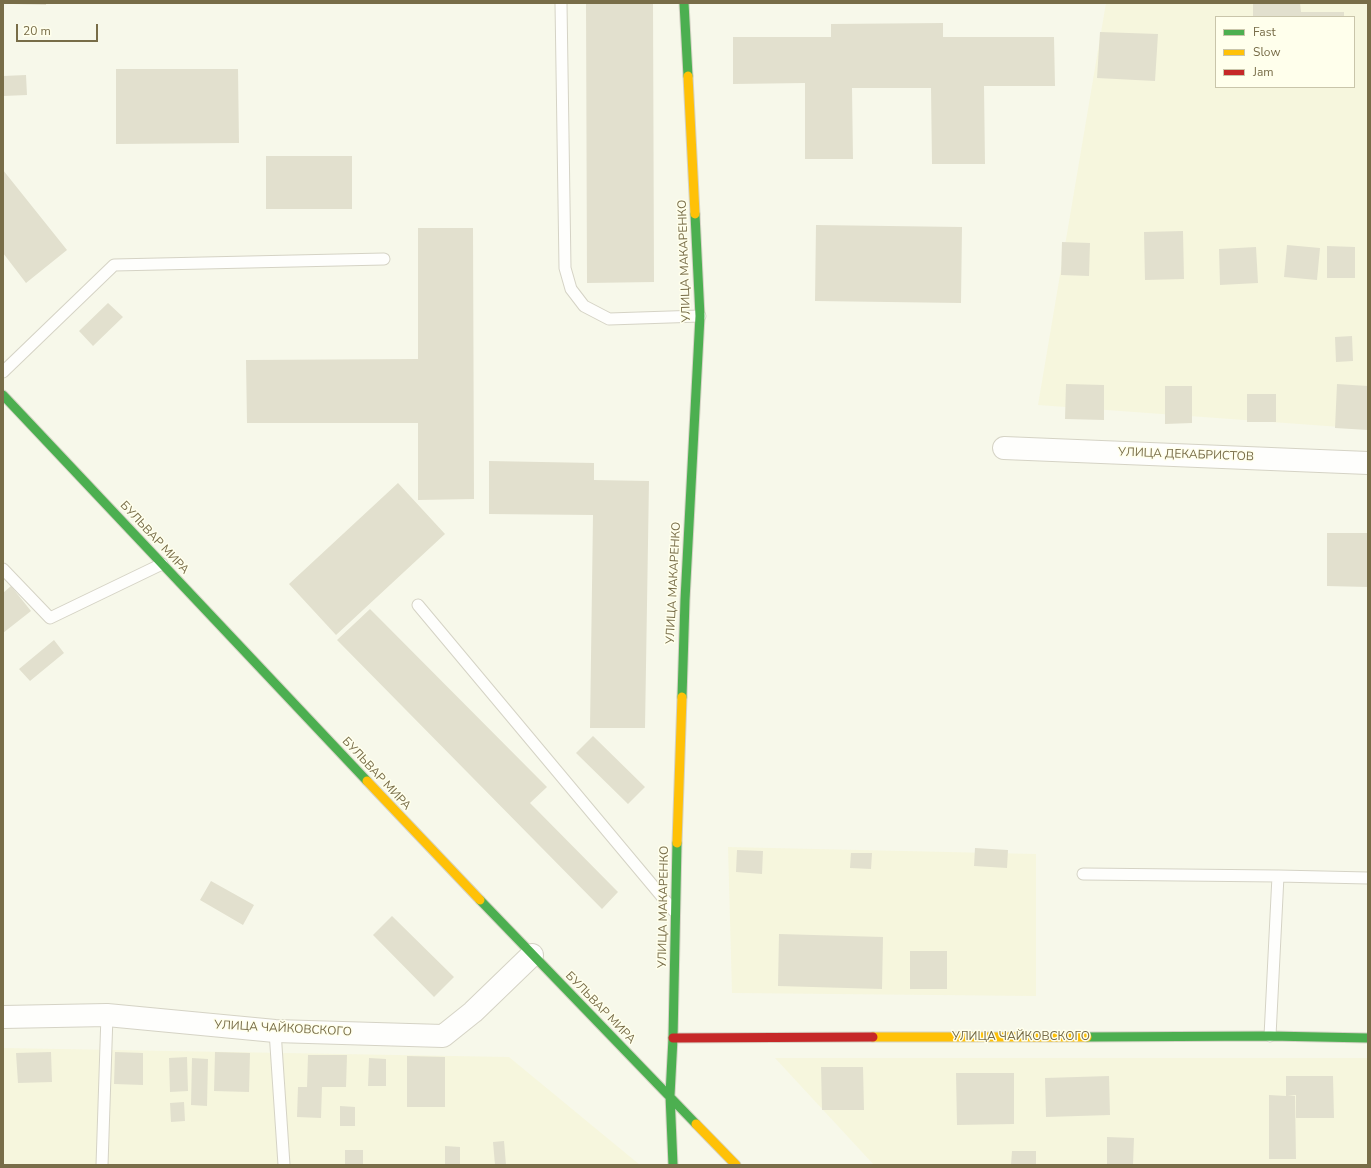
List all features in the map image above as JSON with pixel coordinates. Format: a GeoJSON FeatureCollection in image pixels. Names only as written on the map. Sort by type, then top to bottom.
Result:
{"type":"FeatureCollection","features":[{"type":"Feature","properties":{"kind":"street","name":"УЛИЦА МАКАРЕНКО"},"geometry":{"type":"LineString","coordinates":[[673,1165],[670,1095],[673,1038],[675,913],[685,600],[700,316],[684,3]]}},
{"type":"Feature","properties":{"kind":"street","name":"БУЛЬВАР МИРА"},"geometry":{"type":"LineString","coordinates":[[3,395],[532,955],[670,1095],[736,1165]]}},
{"type":"Feature","properties":{"kind":"street","name":"УЛИЦА ДЕКАБРИСТОВ"},"geometry":{"type":"LineString","coordinates":[[1004,448],[1368,463]]}},
{"type":"Feature","properties":{"kind":"street","name":"УЛИЦА ЧАЙКОВСКОГО"},"geometry":{"type":"LineString","coordinates":[[3,1017],[107,1015],[275,1031],[443,1036],[473,1012],[532,955]]}},
{"type":"Feature","properties":{"kind":"street","name":"УЛИЦА ЧАЙКОВСКОГО"},"geometry":{"type":"LineString","coordinates":[[673,1038],[1270,1036],[1368,1038]]}},
{"type":"Feature","properties":{"kind":"lane"},"geometry":{"type":"LineString","coordinates":[[561,3],[565,268],[571,288],[584,306],[609,318],[700,316]]}},
{"type":"Feature","properties":{"kind":"lane"},"geometry":{"type":"LineString","coordinates":[[3,372],[114,265],[384,259]]}},
{"type":"Feature","properties":{"kind":"lane"},"geometry":{"type":"LineString","coordinates":[[3,569],[50,618],[162,564]]}},
{"type":"Feature","properties":{"kind":"lane"},"geometry":{"type":"LineString","coordinates":[[418,605],[675,913]]}},
{"type":"Feature","properties":{"kind":"lane"},"geometry":{"type":"LineString","coordinates":[[1083,874],[1368,878]]}},
{"type":"Feature","properties":{"kind":"lane"},"geometry":{"type":"LineString","coordinates":[[1270,1036],[1278,876]]}},
{"type":"Feature","properties":{"kind":"lane"},"geometry":{"type":"LineString","coordinates":[[102,1165],[107,1015]]}},
{"type":"Feature","properties":{"kind":"lane"},"geometry":{"type":"LineString","coordinates":[[275,1031],[284,1165]]}},
{"type":"Feature","properties":{"kind":"shaded area"},"geometry":{"type":"Polygon","coordinates":[[[1106,3],[1368,3],[1368,429],[1038,405],[1106,3]]]}},
{"type":"Feature","properties":{"kind":"shaded area"},"geometry":{"type":"Polygon","coordinates":[[[728,847],[1036,854],[1036,996],[732,993],[728,847]]]}},
{"type":"Feature","properties":{"kind":"shaded area"},"geometry":{"type":"Polygon","coordinates":[[[3,1048],[509,1057],[640,1165],[3,1165],[3,1048]]]}},
{"type":"Feature","properties":{"kind":"shaded area"},"geometry":{"type":"Polygon","coordinates":[[[775,1058],[1368,1058],[1368,1165],[874,1165],[775,1058]]]}},
{"type":"Feature","properties":{"kind":"building"},"geometry":{"type":"Polygon","coordinates":[[[46,3],[46,5],[13,4],[46,3]]]}},
{"type":"Feature","properties":{"kind":"building"},"geometry":{"type":"Polygon","coordinates":[[[586,3],[653,3],[654,282],[587,283],[586,3]]]}},
{"type":"Feature","properties":{"kind":"building"},"geometry":{"type":"Polygon","coordinates":[[[1253,3],[1300,3],[1301,12],[1344,12],[1344,16],[1253,16],[1253,3]]]}},
{"type":"Feature","properties":{"kind":"building"},"geometry":{"type":"Polygon","coordinates":[[[943,23],[943,37],[1054,37],[1055,86],[984,86],[985,164],[932,164],[931,88],[852,88],[853,159],[805,159],[805,83],[733,84],[733,37],[831,37],[831,24],[943,23]]]}},
{"type":"Feature","properties":{"kind":"building"},"geometry":{"type":"Polygon","coordinates":[[[1100,32],[1158,34],[1155,81],[1097,78],[1100,32]]]}},
{"type":"Feature","properties":{"kind":"building"},"geometry":{"type":"Polygon","coordinates":[[[116,69],[238,69],[239,143],[116,144],[116,69]]]}},
{"type":"Feature","properties":{"kind":"building"},"geometry":{"type":"Polygon","coordinates":[[[26,75],[27,95],[3,96],[3,76],[26,75]]]}},
{"type":"Feature","properties":{"kind":"building"},"geometry":{"type":"Polygon","coordinates":[[[266,156],[352,156],[352,209],[266,209],[266,156]]]}},
{"type":"Feature","properties":{"kind":"building"},"geometry":{"type":"Polygon","coordinates":[[[3,170],[67,250],[26,283],[3,253],[3,170]]]}},
{"type":"Feature","properties":{"kind":"building"},"geometry":{"type":"Polygon","coordinates":[[[816,225],[962,227],[961,303],[815,301],[816,225]]]}},
{"type":"Feature","properties":{"kind":"building"},"geometry":{"type":"Polygon","coordinates":[[[418,228],[473,228],[474,499],[418,500],[418,423],[247,423],[246,360],[418,359],[418,228]]]}},
{"type":"Feature","properties":{"kind":"building"},"geometry":{"type":"Polygon","coordinates":[[[1183,231],[1184,279],[1145,280],[1144,232],[1183,231]]]}},
{"type":"Feature","properties":{"kind":"building"},"geometry":{"type":"Polygon","coordinates":[[[1062,242],[1090,243],[1089,276],[1061,275],[1062,242]]]}},
{"type":"Feature","properties":{"kind":"building"},"geometry":{"type":"Polygon","coordinates":[[[1287,245],[1320,248],[1317,280],[1284,277],[1287,245]]]}},
{"type":"Feature","properties":{"kind":"building"},"geometry":{"type":"Polygon","coordinates":[[[1327,246],[1355,247],[1355,278],[1327,278],[1327,246]]]}},
{"type":"Feature","properties":{"kind":"building"},"geometry":{"type":"Polygon","coordinates":[[[1256,247],[1258,283],[1220,285],[1219,249],[1256,247]]]}},
{"type":"Feature","properties":{"kind":"building"},"geometry":{"type":"Polygon","coordinates":[[[108,303],[123,317],[93,346],[79,331],[108,303]]]}},
{"type":"Feature","properties":{"kind":"building"},"geometry":{"type":"Polygon","coordinates":[[[1352,336],[1353,361],[1336,362],[1335,337],[1352,336]]]}},
{"type":"Feature","properties":{"kind":"building"},"geometry":{"type":"Polygon","coordinates":[[[1066,384],[1104,385],[1104,420],[1065,419],[1066,384]]]}},
{"type":"Feature","properties":{"kind":"building"},"geometry":{"type":"Polygon","coordinates":[[[1337,384],[1368,386],[1368,430],[1335,428],[1337,384]]]}},
{"type":"Feature","properties":{"kind":"building"},"geometry":{"type":"Polygon","coordinates":[[[1165,386],[1192,386],[1192,423],[1165,424],[1165,386]]]}},
{"type":"Feature","properties":{"kind":"building"},"geometry":{"type":"Polygon","coordinates":[[[1247,394],[1276,394],[1276,422],[1247,422],[1247,394]]]}},
{"type":"Feature","properties":{"kind":"building"},"geometry":{"type":"Polygon","coordinates":[[[489,461],[594,463],[594,480],[649,481],[645,728],[590,728],[593,515],[489,514],[489,461]]]}},
{"type":"Feature","properties":{"kind":"building"},"geometry":{"type":"Polygon","coordinates":[[[398,483],[445,534],[336,635],[289,584],[398,483]]]}},
{"type":"Feature","properties":{"kind":"building"},"geometry":{"type":"Polygon","coordinates":[[[1327,533],[1368,533],[1368,587],[1327,586],[1327,533]]]}},
{"type":"Feature","properties":{"kind":"building"},"geometry":{"type":"Polygon","coordinates":[[[11,586],[31,611],[3,633],[3,593],[11,586]]]}},
{"type":"Feature","properties":{"kind":"building"},"geometry":{"type":"Polygon","coordinates":[[[370,609],[547,787],[530,803],[618,892],[602,909],[337,640],[370,609]]]}},
{"type":"Feature","properties":{"kind":"building"},"geometry":{"type":"Polygon","coordinates":[[[54,640],[64,653],[30,681],[19,669],[54,640]]]}},
{"type":"Feature","properties":{"kind":"building"},"geometry":{"type":"Polygon","coordinates":[[[593,736],[645,787],[628,804],[576,753],[593,736]]]}},
{"type":"Feature","properties":{"kind":"building"},"geometry":{"type":"Polygon","coordinates":[[[975,848],[1008,850],[1007,868],[974,866],[975,848]]]}},
{"type":"Feature","properties":{"kind":"building"},"geometry":{"type":"Polygon","coordinates":[[[737,850],[763,851],[762,874],[736,872],[737,850]]]}},
{"type":"Feature","properties":{"kind":"building"},"geometry":{"type":"Polygon","coordinates":[[[851,853],[872,853],[871,869],[850,868],[851,853]]]}},
{"type":"Feature","properties":{"kind":"building"},"geometry":{"type":"Polygon","coordinates":[[[211,881],[254,905],[243,925],[200,900],[211,881]]]}},
{"type":"Feature","properties":{"kind":"building"},"geometry":{"type":"Polygon","coordinates":[[[392,916],[454,977],[434,997],[373,935],[392,916]]]}},
{"type":"Feature","properties":{"kind":"building"},"geometry":{"type":"Polygon","coordinates":[[[779,934],[883,937],[882,989],[778,986],[779,934]]]}},
{"type":"Feature","properties":{"kind":"building"},"geometry":{"type":"Polygon","coordinates":[[[910,951],[947,951],[947,989],[910,989],[910,951]]]}},
{"type":"Feature","properties":{"kind":"building"},"geometry":{"type":"Polygon","coordinates":[[[51,1052],[52,1082],[18,1083],[16,1053],[51,1052]]]}},
{"type":"Feature","properties":{"kind":"building"},"geometry":{"type":"Polygon","coordinates":[[[115,1052],[143,1053],[143,1085],[114,1084],[115,1052]]]}},
{"type":"Feature","properties":{"kind":"building"},"geometry":{"type":"Polygon","coordinates":[[[215,1052],[250,1053],[249,1092],[214,1091],[215,1052]]]}},
{"type":"Feature","properties":{"kind":"building"},"geometry":{"type":"Polygon","coordinates":[[[308,1055],[347,1055],[346,1087],[322,1087],[321,1118],[297,1117],[298,1087],[307,1087],[308,1055]]]}},
{"type":"Feature","properties":{"kind":"building"},"geometry":{"type":"Polygon","coordinates":[[[407,1056],[445,1057],[445,1107],[407,1107],[407,1056]]]}},
{"type":"Feature","properties":{"kind":"building"},"geometry":{"type":"Polygon","coordinates":[[[187,1057],[188,1091],[170,1092],[169,1058],[187,1057]]]}},
{"type":"Feature","properties":{"kind":"building"},"geometry":{"type":"Polygon","coordinates":[[[192,1058],[208,1059],[207,1106],[191,1105],[192,1058]]]}},
{"type":"Feature","properties":{"kind":"building"},"geometry":{"type":"Polygon","coordinates":[[[369,1058],[386,1059],[386,1086],[368,1086],[369,1058]]]}},
{"type":"Feature","properties":{"kind":"building"},"geometry":{"type":"Polygon","coordinates":[[[821,1067],[863,1067],[864,1110],[822,1110],[821,1067]]]}},
{"type":"Feature","properties":{"kind":"building"},"geometry":{"type":"Polygon","coordinates":[[[956,1073],[1014,1073],[1014,1124],[957,1125],[956,1073]]]}},
{"type":"Feature","properties":{"kind":"building"},"geometry":{"type":"Polygon","coordinates":[[[1109,1076],[1110,1115],[1046,1117],[1045,1078],[1109,1076]]]}},
{"type":"Feature","properties":{"kind":"building"},"geometry":{"type":"Polygon","coordinates":[[[1286,1076],[1333,1076],[1334,1118],[1296,1118],[1296,1095],[1288,1095],[1295,1096],[1296,1159],[1269,1159],[1269,1095],[1286,1096],[1286,1076]]]}},
{"type":"Feature","properties":{"kind":"building"},"geometry":{"type":"Polygon","coordinates":[[[184,1102],[185,1121],[171,1122],[170,1103],[184,1102]]]}},
{"type":"Feature","properties":{"kind":"building"},"geometry":{"type":"Polygon","coordinates":[[[340,1106],[355,1107],[355,1126],[340,1126],[340,1106]]]}},
{"type":"Feature","properties":{"kind":"building"},"geometry":{"type":"Polygon","coordinates":[[[1107,1137],[1134,1138],[1133,1165],[1107,1164],[1107,1137]]]}},
{"type":"Feature","properties":{"kind":"building"},"geometry":{"type":"Polygon","coordinates":[[[504,1141],[506,1165],[495,1165],[493,1142],[504,1141]]]}},
{"type":"Feature","properties":{"kind":"building"},"geometry":{"type":"Polygon","coordinates":[[[445,1146],[460,1147],[460,1165],[445,1165],[445,1146]]]}},
{"type":"Feature","properties":{"kind":"building"},"geometry":{"type":"Polygon","coordinates":[[[345,1150],[363,1150],[363,1165],[345,1165],[345,1150]]]}},
{"type":"Feature","properties":{"kind":"building"},"geometry":{"type":"Polygon","coordinates":[[[1012,1151],[1036,1151],[1036,1165],[1011,1165],[1012,1151]]]}},
{"type":"Feature","properties":{"kind":"traffic: fast"},"geometry":{"type":"LineString","coordinates":[[684,3],[688,76]]}},
{"type":"Feature","properties":{"kind":"traffic: fast"},"geometry":{"type":"LineString","coordinates":[[682,697],[685,600],[700,316],[695,214]]}},
{"type":"Feature","properties":{"kind":"traffic: fast"},"geometry":{"type":"LineString","coordinates":[[3,395],[367,781]]}},
{"type":"Feature","properties":{"kind":"traffic: fast"},"geometry":{"type":"LineString","coordinates":[[673,1165],[670,1095],[673,1038],[677,843]]}},
{"type":"Feature","properties":{"kind":"traffic: fast"},"geometry":{"type":"LineString","coordinates":[[480,900],[696,1124]]}},
{"type":"Feature","properties":{"kind":"traffic: fast"},"geometry":{"type":"LineString","coordinates":[[1087,1037],[1270,1036],[1368,1038]]}},
{"type":"Feature","properties":{"kind":"traffic: slow"},"geometry":{"type":"LineString","coordinates":[[688,76],[695,214]]}},
{"type":"Feature","properties":{"kind":"traffic: slow"},"geometry":{"type":"LineString","coordinates":[[677,843],[682,697]]}},
{"type":"Feature","properties":{"kind":"traffic: slow"},"geometry":{"type":"LineString","coordinates":[[367,781],[480,900]]}},
{"type":"Feature","properties":{"kind":"traffic: slow"},"geometry":{"type":"LineString","coordinates":[[873,1037],[1087,1037]]}},
{"type":"Feature","properties":{"kind":"traffic: slow"},"geometry":{"type":"LineString","coordinates":[[696,1124],[736,1165]]}},
{"type":"Feature","properties":{"kind":"traffic: jam"},"geometry":{"type":"LineString","coordinates":[[673,1038],[873,1037]]}}]}
